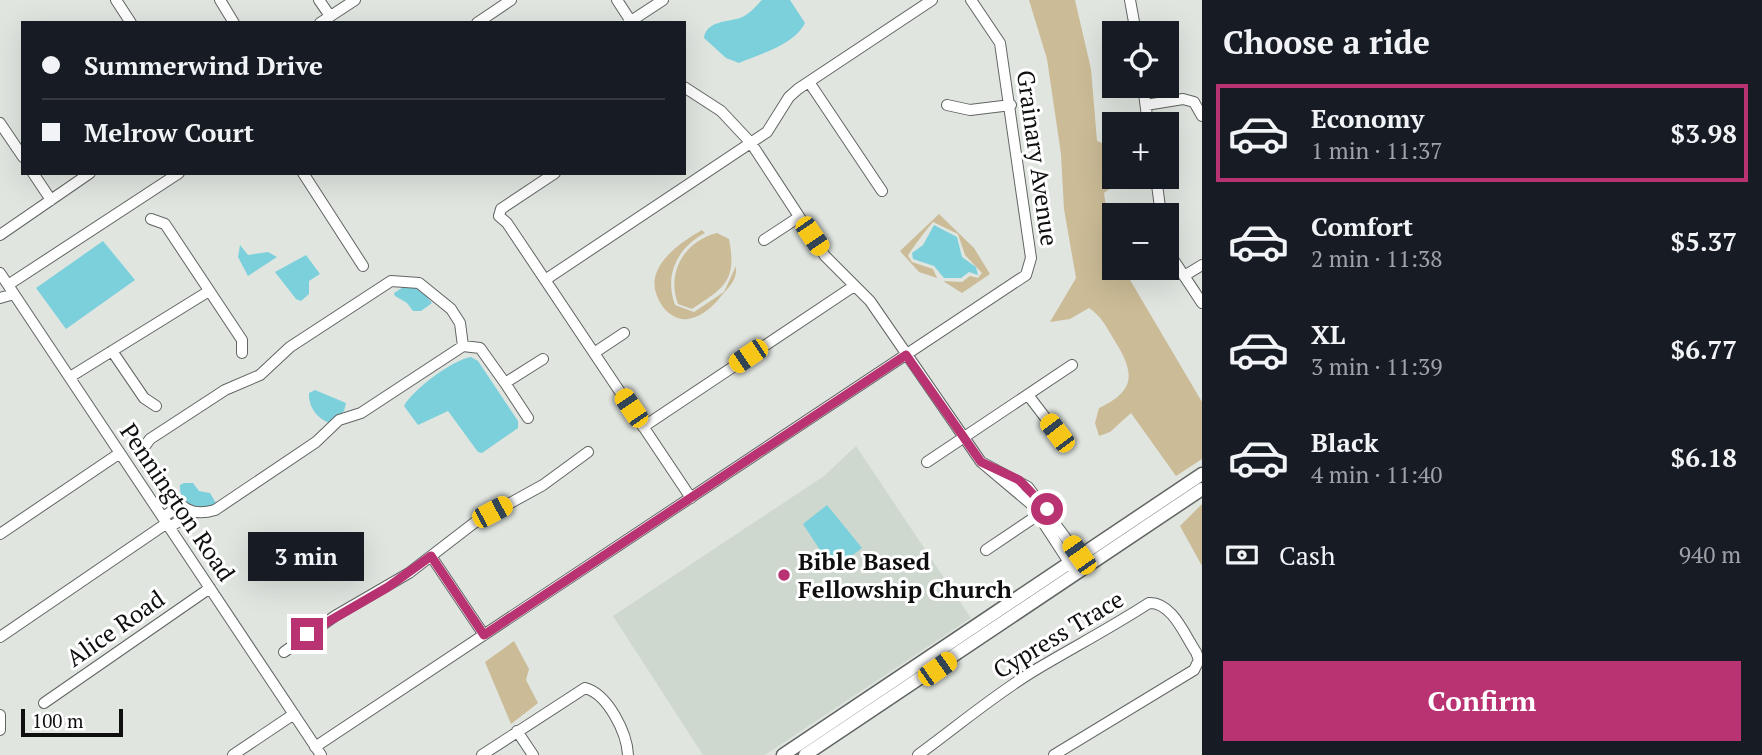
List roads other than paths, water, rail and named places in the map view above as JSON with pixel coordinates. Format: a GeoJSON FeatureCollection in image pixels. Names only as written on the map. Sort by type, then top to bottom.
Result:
{"type":"FeatureCollection","features":[{"type":"Feature","properties":{"kind":"main road"},"geometry":{"type":"LineString","coordinates":[[805,755],[1202,474]]}},
{"type":"Feature","properties":{"kind":"main road"},"geometry":{"type":"LineString","coordinates":[[783,755],[1078,564],[1202,489]]}},
{"type":"Feature","properties":{"kind":"street"},"geometry":{"type":"LineString","coordinates":[[116,0],[130,21]]}},
{"type":"Feature","properties":{"kind":"street"},"geometry":{"type":"LineString","coordinates":[[220,0],[233,21]]}},
{"type":"Feature","properties":{"kind":"street"},"geometry":{"type":"LineString","coordinates":[[319,0],[330,16]]}},
{"type":"Feature","properties":{"kind":"street"},"geometry":{"type":"LineString","coordinates":[[323,21],[355,0]]}},
{"type":"Feature","properties":{"kind":"street"},"geometry":{"type":"LineString","coordinates":[[480,21],[511,0]]}},
{"type":"Feature","properties":{"kind":"street"},"geometry":{"type":"LineString","coordinates":[[617,0],[629,21]]}},
{"type":"Feature","properties":{"kind":"street"},"geometry":{"type":"LineString","coordinates":[[632,21],[663,0]]}},
{"type":"Feature","properties":{"kind":"street"},"geometry":{"type":"LineString","coordinates":[[545,279],[751,143],[774,125],[789,97],[932,0]]}},
{"type":"Feature","properties":{"kind":"street","name":"Grainary Avenue"},"geometry":{"type":"LineString","coordinates":[[318,751],[484,635],[1026,275],[1031,258],[1012,105],[1000,43],[971,0]]}},
{"type":"Feature","properties":{"kind":"street"},"geometry":{"type":"LineString","coordinates":[[1130,0],[1134,21]]}},
{"type":"Feature","properties":{"kind":"street"},"geometry":{"type":"LineString","coordinates":[[808,82],[882,191]]}},
{"type":"Feature","properties":{"kind":"street"},"geometry":{"type":"LineString","coordinates":[[686,88],[721,111],[751,143],[825,256],[870,301],[962,438],[981,462],[1019,480],[1078,564]]}},
{"type":"Feature","properties":{"kind":"street"},"geometry":{"type":"LineString","coordinates":[[1145,98],[1147,112]]}},
{"type":"Feature","properties":{"kind":"street"},"geometry":{"type":"LineString","coordinates":[[1146,105],[1183,99],[1194,102],[1202,116]]}},
{"type":"Feature","properties":{"kind":"street"},"geometry":{"type":"LineString","coordinates":[[947,105],[970,110],[1012,105]]}},
{"type":"Feature","properties":{"kind":"street"},"geometry":{"type":"LineString","coordinates":[[0,123],[21,154]]}},
{"type":"Feature","properties":{"kind":"street"},"geometry":{"type":"LineString","coordinates":[[34,175],[51,200]]}},
{"type":"Feature","properties":{"kind":"street"},"geometry":{"type":"LineString","coordinates":[[0,234],[87,175]]}},
{"type":"Feature","properties":{"kind":"street"},"geometry":{"type":"LineString","coordinates":[[0,298],[176,175]]}},
{"type":"Feature","properties":{"kind":"street"},"geometry":{"type":"LineString","coordinates":[[304,175],[363,266]]}},
{"type":"Feature","properties":{"kind":"street"},"geometry":{"type":"LineString","coordinates":[[552,175],[501,209],[499,216],[507,223],[691,498]]}},
{"type":"Feature","properties":{"kind":"street"},"geometry":{"type":"LineString","coordinates":[[764,240],[799,217]]}},
{"type":"Feature","properties":{"kind":"street"},"geometry":{"type":"LineString","coordinates":[[151,219],[165,224],[242,340],[242,353]]}},
{"type":"Feature","properties":{"kind":"street"},"geometry":{"type":"LineString","coordinates":[[1184,276],[1202,265]]}},
{"type":"Feature","properties":{"kind":"street"},"geometry":{"type":"LineString","coordinates":[[1179,268],[1202,303]]}},
{"type":"Feature","properties":{"kind":"street","name":"Pennington Road"},"geometry":{"type":"LineString","coordinates":[[0,273],[318,751]]}},
{"type":"Feature","properties":{"kind":"street"},"geometry":{"type":"LineString","coordinates":[[193,512],[181,505],[144,463],[142,450],[145,444],[225,390],[260,375],[290,347],[382,285],[401,280],[427,288],[456,315],[463,346]]}},
{"type":"Feature","properties":{"kind":"street"},"geometry":{"type":"LineString","coordinates":[[643,426],[854,286]]}},
{"type":"Feature","properties":{"kind":"street"},"geometry":{"type":"LineString","coordinates":[[70,377],[209,291]]}},
{"type":"Feature","properties":{"kind":"street"},"geometry":{"type":"LineString","coordinates":[[594,353],[624,333]]}},
{"type":"Feature","properties":{"kind":"street"},"geometry":{"type":"LineString","coordinates":[[0,637],[167,523],[193,512],[215,510],[316,442],[339,420],[361,413],[463,346],[480,348],[528,418]]}},
{"type":"Feature","properties":{"kind":"street"},"geometry":{"type":"LineString","coordinates":[[112,351],[144,398],[156,406]]}},
{"type":"Feature","properties":{"kind":"street"},"geometry":{"type":"LineString","coordinates":[[505,383],[543,359]]}},
{"type":"Feature","properties":{"kind":"street"},"geometry":{"type":"LineString","coordinates":[[927,462],[1072,365]]}},
{"type":"Feature","properties":{"kind":"street"},"geometry":{"type":"LineString","coordinates":[[1028,395],[1057,433]]}},
{"type":"Feature","properties":{"kind":"street"},"geometry":{"type":"LineString","coordinates":[[284,652],[328,620],[388,587],[474,523],[543,485],[589,452]]}},
{"type":"Feature","properties":{"kind":"street"},"geometry":{"type":"LineString","coordinates":[[0,534],[120,453]]}},
{"type":"Feature","properties":{"kind":"street"},"geometry":{"type":"LineString","coordinates":[[167,523],[181,505]]}},
{"type":"Feature","properties":{"kind":"street"},"geometry":{"type":"LineString","coordinates":[[986,550],[1043,512]]}},
{"type":"Feature","properties":{"kind":"street"},"geometry":{"type":"LineString","coordinates":[[431,556],[484,635]]}},
{"type":"Feature","properties":{"kind":"street","name":"Alice Road"},"geometry":{"type":"LineString","coordinates":[[44,703],[210,588]]}},
{"type":"Feature","properties":{"kind":"street","name":"Cypress Trace"},"geometry":{"type":"LineString","coordinates":[[918,755],[1026,677],[1149,603],[1159,603],[1167,608],[1196,652],[1199,660],[1194,670],[1054,755]]}},
{"type":"Feature","properties":{"kind":"street"},"geometry":{"type":"LineString","coordinates":[[482,755],[585,688],[594,691],[627,738],[628,755]]}},
{"type":"Feature","properties":{"kind":"street"},"geometry":{"type":"LineString","coordinates":[[233,755],[294,714]]}},
{"type":"Feature","properties":{"kind":"street"},"geometry":{"type":"LineString","coordinates":[[0,715],[0,730]]}},
{"type":"Feature","properties":{"kind":"street"},"geometry":{"type":"LineString","coordinates":[[517,731],[533,755]]}},
{"type":"Feature","properties":{"kind":"water"},"geometry":{"type":"Polygon","coordinates":[[[762,0],[790,0],[805,23],[800,31],[785,43],[739,63],[726,58],[704,38],[713,25],[743,17],[762,0]]]}},
{"type":"Feature","properties":{"kind":"water"},"geometry":{"type":"Polygon","coordinates":[[[934,225],[957,237],[962,257],[976,267],[978,275],[969,272],[961,278],[944,278],[934,266],[913,259],[912,253],[923,245],[934,225]]]}},
{"type":"Feature","properties":{"kind":"water"},"geometry":{"type":"Polygon","coordinates":[[[103,241],[135,280],[66,329],[36,288],[103,241]]]}},
{"type":"Feature","properties":{"kind":"water"},"geometry":{"type":"Polygon","coordinates":[[[240,245],[248,255],[268,252],[277,257],[248,276],[238,257],[240,245]]]}},
{"type":"Feature","properties":{"kind":"water"},"geometry":{"type":"Polygon","coordinates":[[[306,255],[320,274],[309,281],[309,294],[301,301],[296,299],[275,272],[306,255]]]}},
{"type":"Feature","properties":{"kind":"water"},"geometry":{"type":"Polygon","coordinates":[[[405,286],[420,288],[432,303],[421,311],[413,311],[394,293],[405,286]]]}},
{"type":"Feature","properties":{"kind":"water"},"geometry":{"type":"Polygon","coordinates":[[[471,357],[478,361],[518,421],[518,428],[482,453],[478,452],[448,411],[418,425],[404,406],[415,392],[434,376],[454,363],[471,357]]]}},
{"type":"Feature","properties":{"kind":"water"},"geometry":{"type":"Polygon","coordinates":[[[315,390],[346,403],[344,411],[330,423],[317,415],[312,407],[309,393],[315,390]]]}},
{"type":"Feature","properties":{"kind":"water"},"geometry":{"type":"Polygon","coordinates":[[[193,483],[199,491],[210,493],[216,503],[197,507],[186,503],[180,485],[193,483]]]}},
{"type":"Feature","properties":{"kind":"water"},"geometry":{"type":"Polygon","coordinates":[[[827,505],[862,548],[833,570],[803,524],[827,505]]]}},
{"type":"Feature","properties":{"kind":"place","name":"Bible Based Fellowship Church"},"geometry":{"type":"Point","coordinates":[784,575]}}]}
